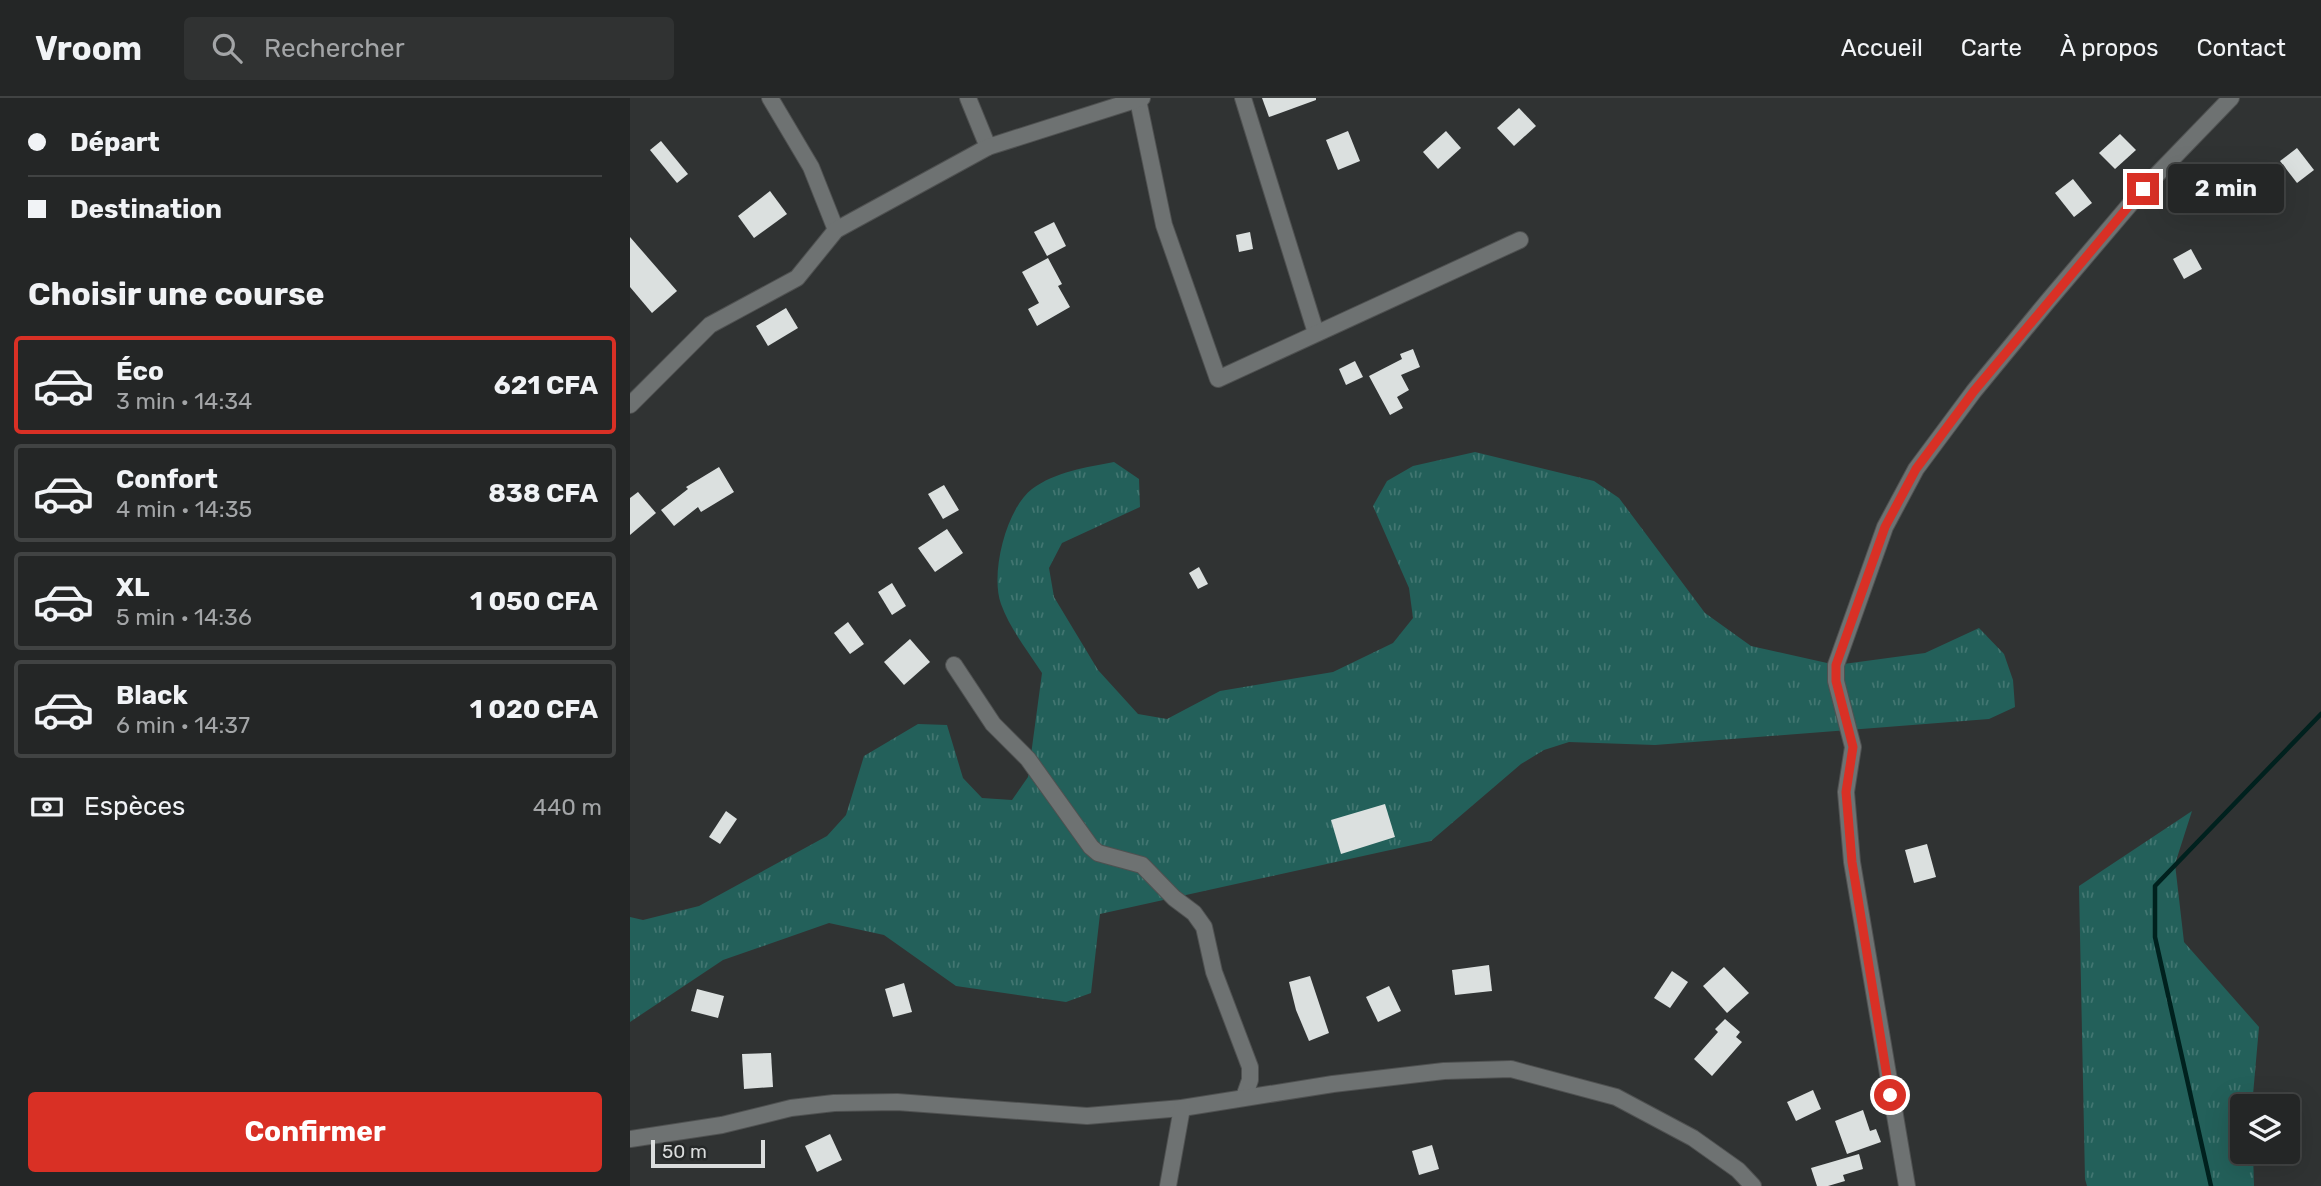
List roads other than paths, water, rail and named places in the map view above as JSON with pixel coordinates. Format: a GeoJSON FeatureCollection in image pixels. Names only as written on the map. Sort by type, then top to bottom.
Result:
{"type":"FeatureCollection","features":[{"type":"Feature","properties":{"kind":"street"},"geometry":{"type":"LineString","coordinates":[[770,98],[811,167],[836,230]]}},
{"type":"Feature","properties":{"kind":"street"},"geometry":{"type":"LineString","coordinates":[[968,98],[988,147]]}},
{"type":"Feature","properties":{"kind":"street"},"geometry":{"type":"LineString","coordinates":[[1243,98],[1316,333]]}},
{"type":"Feature","properties":{"kind":"street"},"geometry":{"type":"LineString","coordinates":[[1907,1186],[1852,862],[1846,792],[1853,747],[1836,681],[1836,665],[1885,527],[1916,469],[1974,391],[2143,189],[2231,98]]}},
{"type":"Feature","properties":{"kind":"street"},"geometry":{"type":"LineString","coordinates":[[630,405],[710,325],[797,278],[836,230],[988,147],[1140,99],[1164,225],[1218,379],[1520,240]]}},
{"type":"Feature","properties":{"kind":"street"},"geometry":{"type":"LineString","coordinates":[[954,665],[993,724],[1028,759],[1091,847],[1098,853],[1142,865],[1199,920],[1210,948],[1214,972],[1250,1067],[1250,1080],[1244,1097]]}},
{"type":"Feature","properties":{"kind":"street"},"geometry":{"type":"LineString","coordinates":[[630,1139],[722,1125],[791,1108],[834,1103],[897,1102],[1087,1116],[1182,1108],[1244,1097],[1444,1071],[1511,1069],[1616,1097],[1693,1138],[1738,1170],[1753,1186]]}},
{"type":"Feature","properties":{"kind":"street"},"geometry":{"type":"LineString","coordinates":[[1168,1186],[1182,1108]]}},
{"type":"Feature","properties":{"kind":"waterway"},"geometry":{"type":"LineString","coordinates":[[2211,1186],[2155,937],[2155,886],[2321,714]]}}]}
